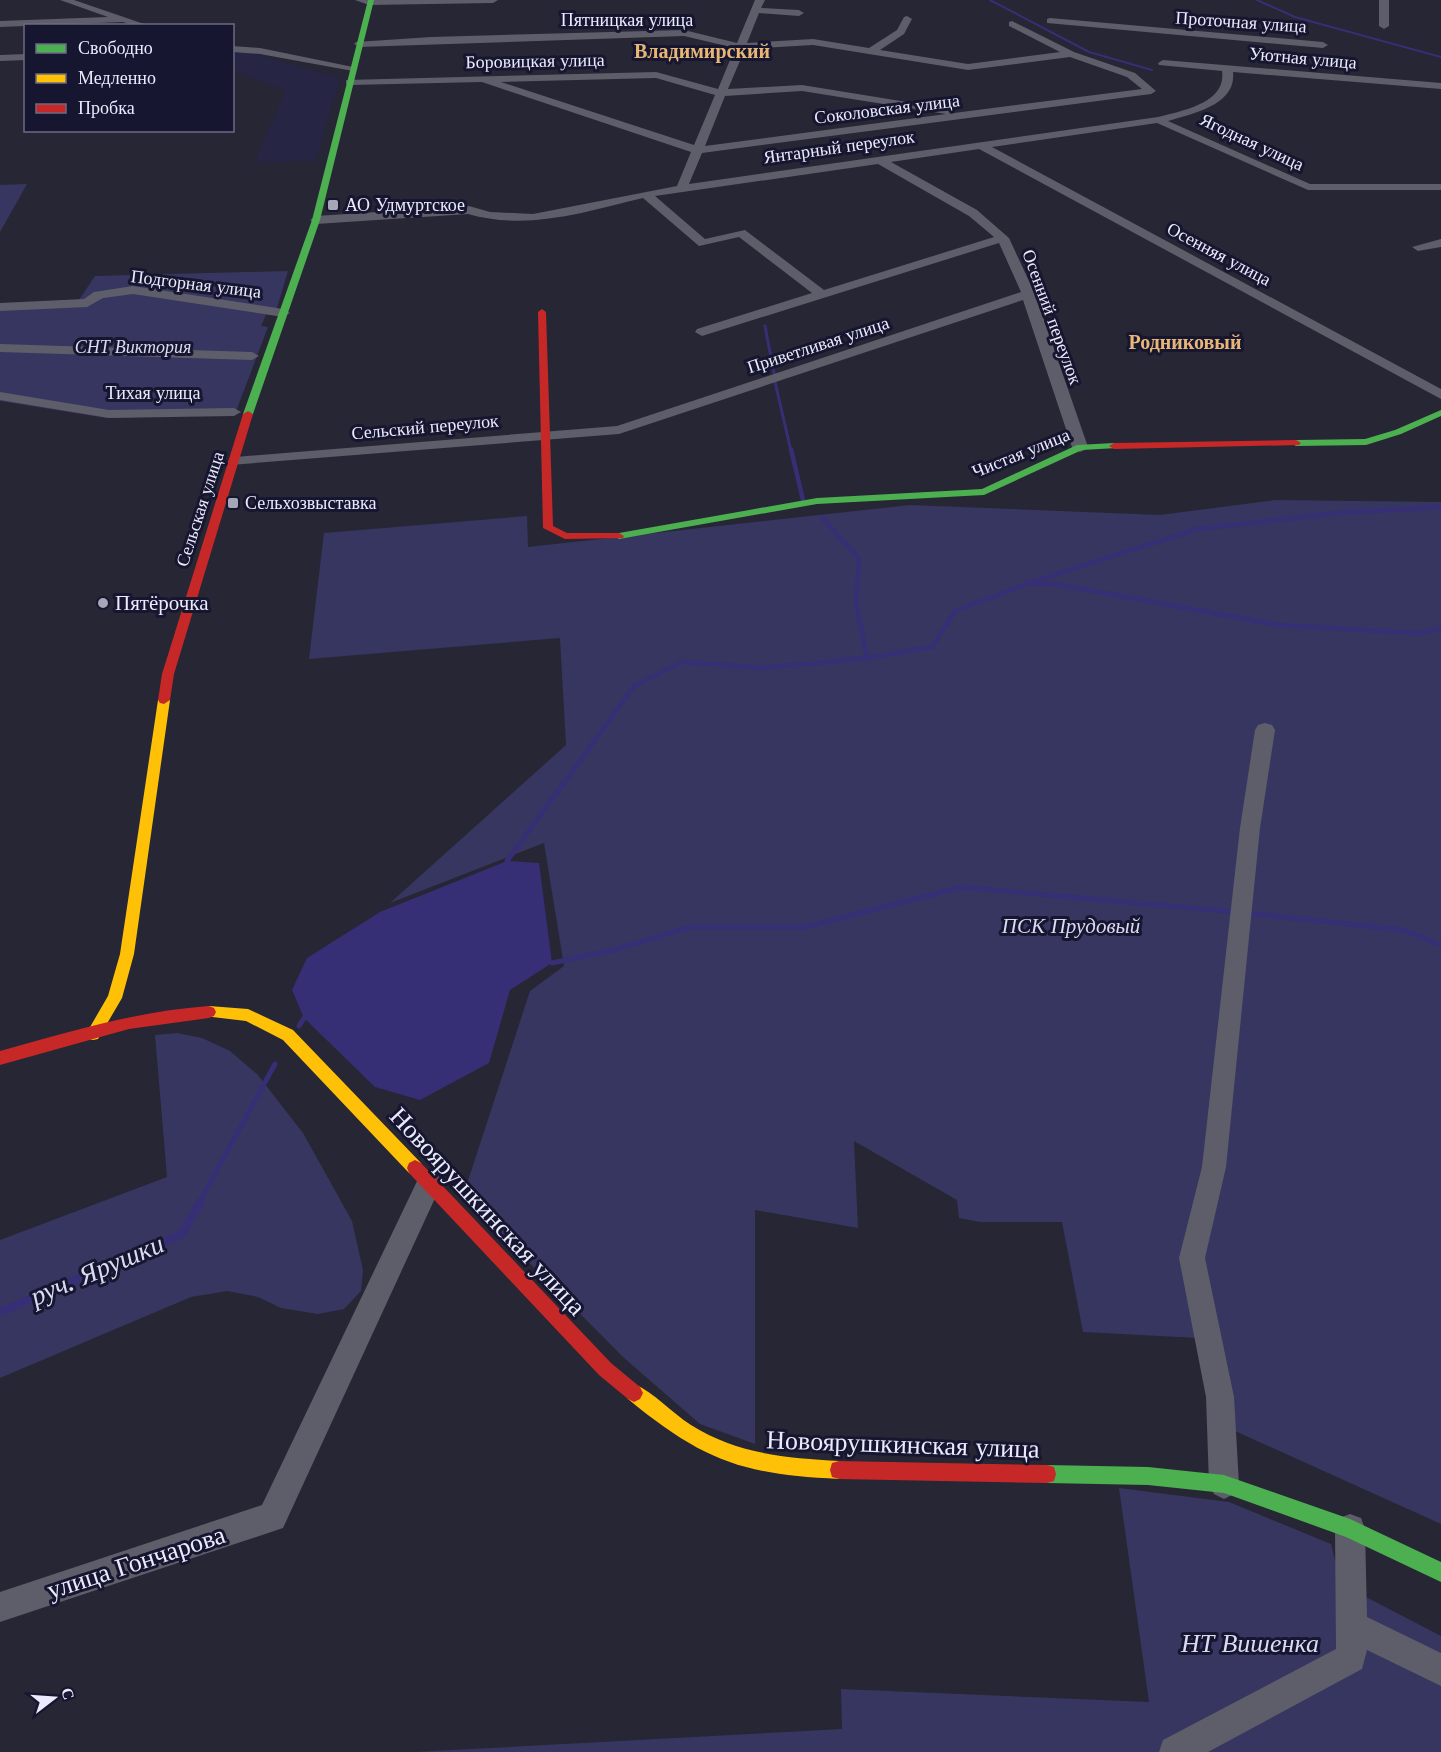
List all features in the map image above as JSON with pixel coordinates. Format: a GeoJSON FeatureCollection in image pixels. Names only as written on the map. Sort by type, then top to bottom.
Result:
{"type":"FeatureCollection","features":[{"type":"Feature","properties":{"kind":"street"},"geometry":{"type":"LineString","coordinates":[[65,0],[139,24]]}},
{"type":"Feature","properties":{"kind":"street"},"geometry":{"type":"LineString","coordinates":[[367,1],[493,0]]}},
{"type":"Feature","properties":{"kind":"street"},"geometry":{"type":"LineString","coordinates":[[1384,0],[1384,26]]}},
{"type":"Feature","properties":{"kind":"street","name":"Сельская улица"},"geometry":{"type":"LineString","coordinates":[[93,1034],[115,998],[127,954],[168,674],[265,361],[316,220],[359,44],[367,1]]}},
{"type":"Feature","properties":{"kind":"street"},"geometry":{"type":"LineString","coordinates":[[682,187],[756,3],[800,13]]}},
{"type":"Feature","properties":{"kind":"street"},"geometry":{"type":"LineString","coordinates":[[0,24],[122,19]]}},
{"type":"Feature","properties":{"kind":"street"},"geometry":{"type":"LineString","coordinates":[[873,50],[901,32],[907,19]]}},
{"type":"Feature","properties":{"kind":"street","name":"Проточная улица"},"geometry":{"type":"LineString","coordinates":[[1050,21],[1153,32],[1323,45]]}},
{"type":"Feature","properties":{"kind":"street","name":"Соколовская улица"},"geometry":{"type":"LineString","coordinates":[[483,79],[697,150],[1152,91],[1131,75],[1071,54],[1012,24]]}},
{"type":"Feature","properties":{"kind":"street"},"geometry":{"type":"LineString","coordinates":[[1153,32],[1172,44]]}},
{"type":"Feature","properties":{"kind":"street","name":"Пятницкая улица"},"geometry":{"type":"LineString","coordinates":[[359,44],[684,33],[739,46],[813,42],[968,67],[1071,54]]}},
{"type":"Feature","properties":{"kind":"street"},"geometry":{"type":"LineString","coordinates":[[234,49],[260,51],[353,68]]}},
{"type":"Feature","properties":{"kind":"street"},"geometry":{"type":"LineString","coordinates":[[1191,55],[1209,67]]}},
{"type":"Feature","properties":{"kind":"street"},"geometry":{"type":"LineString","coordinates":[[0,58],[24,57]]}},
{"type":"Feature","properties":{"kind":"street","name":"Уютная улица"},"geometry":{"type":"LineString","coordinates":[[1163,63],[1441,86]]}},
{"type":"Feature","properties":{"kind":"street","name":"Янтарный переулок"},"geometry":{"type":"LineString","coordinates":[[316,220],[469,210],[489,218],[561,214],[682,187],[1158,120],[1205,105],[1220,96],[1228,84],[1227,69]]}},
{"type":"Feature","properties":{"kind":"street","name":"Боровицкая улица"},"geometry":{"type":"LineString","coordinates":[[350,82],[656,75],[719,93],[802,88],[969,115]]}},
{"type":"Feature","properties":{"kind":"street","name":"Ягодная улица"},"geometry":{"type":"LineString","coordinates":[[1158,120],[1308,187],[1441,187]]}},
{"type":"Feature","properties":{"kind":"street","name":"Осенняя улица"},"geometry":{"type":"LineString","coordinates":[[980,145],[1441,395]]}},
{"type":"Feature","properties":{"kind":"street","name":"Осенний переулок"},"geometry":{"type":"LineString","coordinates":[[878,159],[973,213],[1003,238],[1028,294],[1080,447]]}},
{"type":"Feature","properties":{"kind":"street"},"geometry":{"type":"LineString","coordinates":[[645,194],[703,243],[741,233],[822,295]]}},
{"type":"Feature","properties":{"kind":"street"},"geometry":{"type":"LineString","coordinates":[[702,332],[1003,238]]}},
{"type":"Feature","properties":{"kind":"street"},"geometry":{"type":"LineString","coordinates":[[1418,246],[1441,243]]}},
{"type":"Feature","properties":{"kind":"street","name":"Подгорная улица"},"geometry":{"type":"LineString","coordinates":[[0,307],[87,303],[99,295],[133,290],[283,313]]}},
{"type":"Feature","properties":{"kind":"street","name":"Приветливая улица"},"geometry":{"type":"LineString","coordinates":[[619,430],[1028,294]]}},
{"type":"Feature","properties":{"kind":"street"},"geometry":{"type":"LineString","coordinates":[[542,312],[544,437]]}},
{"type":"Feature","properties":{"kind":"street"},"geometry":{"type":"LineString","coordinates":[[0,348],[252,356]]}},
{"type":"Feature","properties":{"kind":"street","name":"Тихая улица"},"geometry":{"type":"LineString","coordinates":[[0,396],[109,414],[234,412]]}},
{"type":"Feature","properties":{"kind":"street","name":"Чистая улица"},"geometry":{"type":"LineString","coordinates":[[544,437],[548,528],[565,536],[612,537],[817,501],[984,492],[1080,447],[1366,442],[1398,432],[1441,413]]}},
{"type":"Feature","properties":{"kind":"street","name":"Сельский переулок"},"geometry":{"type":"LineString","coordinates":[[235,462],[619,430]]}},
{"type":"Feature","properties":{"kind":"street"},"geometry":{"type":"LineString","coordinates":[[1224,1484],[1220,1397],[1192,1258],[1214,1167],[1250,828],[1265,730]]}},
{"type":"Feature","properties":{"kind":"street","name":"Новоярушкинская улица"},"geometry":{"type":"LineString","coordinates":[[0,1058],[147,1020],[203,1010],[243,1014],[288,1035],[605,1369],[657,1412],[706,1445],[756,1463],[794,1469],[1148,1476],[1224,1484],[1350,1529],[1441,1572]]}},
{"type":"Feature","properties":{"kind":"street","name":"улица Гончарова"},"geometry":{"type":"LineString","coordinates":[[0,1607],[272,1517],[429,1183]]}},
{"type":"Feature","properties":{"kind":"street"},"geometry":{"type":"LineString","coordinates":[[1175,1752],[1351,1658],[1353,1626],[1350,1529]]}},
{"type":"Feature","properties":{"kind":"street"},"geometry":{"type":"LineString","coordinates":[[1353,1626],[1441,1670]]}},
{"type":"Feature","properties":{"kind":"shaded area"},"geometry":{"type":"Polygon","coordinates":[[[241,50],[340,78],[316,161],[254,163],[285,90],[234,71],[234,54],[241,50]]]}},
{"type":"Feature","properties":{"kind":"shaded area"},"geometry":{"type":"Polygon","coordinates":[[[507,861],[539,863],[552,963],[510,990],[489,1063],[420,1100],[375,1087],[304,1018],[292,990],[307,958],[380,912],[507,861]]]}},
{"type":"Feature","properties":{"kind":"green space"},"geometry":{"type":"Polygon","coordinates":[[[27,184],[0,232],[0,185],[27,184]]]}},
{"type":"Feature","properties":{"kind":"green space","name":"СНТ Виктория"},"geometry":{"type":"Polygon","coordinates":[[[288,271],[277,308],[269,308],[261,326],[268,327],[235,414],[106,418],[0,401],[0,304],[79,300],[95,276],[288,271]]]}},
{"type":"Feature","properties":{"kind":"green space","name":"ПСК Прудовый"},"geometry":{"type":"Polygon","coordinates":[[[1275,500],[1441,502],[1441,1524],[1213,1421],[1198,1338],[1083,1332],[1062,1222],[980,1222],[959,1218],[957,1200],[854,1141],[858,1228],[755,1210],[755,1444],[700,1424],[623,1357],[463,1196],[530,991],[564,966],[544,843],[390,903],[566,745],[560,638],[309,659],[324,533],[527,516],[528,547],[910,505],[1160,515],[1275,500]]]}},
{"type":"Feature","properties":{"kind":"green space"},"geometry":{"type":"Polygon","coordinates":[[[177,1033],[202,1038],[230,1051],[257,1074],[303,1133],[352,1221],[363,1270],[361,1291],[344,1309],[318,1314],[281,1308],[258,1297],[227,1291],[191,1297],[0,1378],[0,1240],[167,1177],[155,1035],[177,1033]]]}},
{"type":"Feature","properties":{"kind":"green space","name":"НТ Вишенка"},"geometry":{"type":"Polygon","coordinates":[[[1119,1488],[1229,1502],[1331,1544],[1341,1584],[1441,1636],[1441,1752],[415,1752],[842,1729],[841,1689],[1149,1702],[1119,1488]]]}},
{"type":"Feature","properties":{"kind":"waterway"},"geometry":{"type":"LineString","coordinates":[[990,0],[1089,52],[1152,70]]}},
{"type":"Feature","properties":{"kind":"waterway"},"geometry":{"type":"LineString","coordinates":[[1257,0],[1295,17],[1441,57]]}},
{"type":"Feature","properties":{"kind":"waterway"},"geometry":{"type":"LineString","coordinates":[[765,326],[774,373]]}},
{"type":"Feature","properties":{"kind":"waterway"},"geometry":{"type":"LineString","coordinates":[[775,382],[791,451]]}},
{"type":"Feature","properties":{"kind":"waterway"},"geometry":{"type":"LineString","coordinates":[[791,449],[803,500]]}},
{"type":"Feature","properties":{"kind":"waterway"},"geometry":{"type":"LineString","coordinates":[[1032,582],[1197,529],[1338,513],[1441,507]]}},
{"type":"Feature","properties":{"kind":"waterway"},"geometry":{"type":"LineString","coordinates":[[822,518],[859,558],[856,602],[867,658]]}},
{"type":"Feature","properties":{"kind":"waterway"},"geometry":{"type":"LineString","coordinates":[[867,658],[932,647],[955,611],[1029,583],[1061,585],[1278,625],[1419,633],[1441,629]]}},
{"type":"Feature","properties":{"kind":"waterway"},"geometry":{"type":"LineString","coordinates":[[567,779],[634,686],[682,662],[763,668],[867,658]]}},
{"type":"Feature","properties":{"kind":"waterway"},"geometry":{"type":"LineString","coordinates":[[507,861],[568,777]]}},
{"type":"Feature","properties":{"kind":"waterway"},"geometry":{"type":"LineString","coordinates":[[552,963],[614,950],[690,927],[806,927],[961,887],[1236,912]]}},
{"type":"Feature","properties":{"kind":"waterway"},"geometry":{"type":"LineString","coordinates":[[1246,913],[1404,930],[1441,945]]}},
{"type":"Feature","properties":{"kind":"waterway","name":"руч. Ярушки"},"geometry":{"type":"LineString","coordinates":[[299,1026],[304,1018]]}},
{"type":"Feature","properties":{"kind":"waterway","name":"руч. Ярушки"},"geometry":{"type":"LineString","coordinates":[[199,1203],[275,1064]]}},
{"type":"Feature","properties":{"kind":"waterway","name":"руч. Ярушки"},"geometry":{"type":"LineString","coordinates":[[0,1312],[182,1234],[200,1202]]}},
{"type":"Feature","properties":{"kind":"traffic: fast"},"geometry":{"type":"LineString","coordinates":[[248,414],[316,220],[371,0]]}},
{"type":"Feature","properties":{"kind":"traffic: fast"},"geometry":{"type":"LineString","coordinates":[[1296,443],[1366,442],[1398,432],[1441,413]]}},
{"type":"Feature","properties":{"kind":"traffic: fast"},"geometry":{"type":"LineString","coordinates":[[619,536],[817,501],[984,492],[1080,447],[1114,446]]}},
{"type":"Feature","properties":{"kind":"traffic: fast"},"geometry":{"type":"LineString","coordinates":[[1047,1474],[1148,1476],[1224,1484],[1350,1529],[1441,1572]]}},
{"type":"Feature","properties":{"kind":"traffic: slow"},"geometry":{"type":"LineString","coordinates":[[93,1034],[115,998],[127,954],[164,700]]}},
{"type":"Feature","properties":{"kind":"traffic: slow"},"geometry":{"type":"LineString","coordinates":[[209,1012],[248,1015],[288,1035],[415,1168]]}},
{"type":"Feature","properties":{"kind":"traffic: slow"},"geometry":{"type":"LineString","coordinates":[[634,1393],[683,1430],[705,1444],[728,1454],[777,1466],[839,1470]]}},
{"type":"Feature","properties":{"kind":"traffic: jam"},"geometry":{"type":"LineString","coordinates":[[542,312],[548,528],[565,536],[619,536]]}},
{"type":"Feature","properties":{"kind":"traffic: jam"},"geometry":{"type":"LineString","coordinates":[[164,700],[168,674],[248,414]]}},
{"type":"Feature","properties":{"kind":"traffic: jam"},"geometry":{"type":"LineString","coordinates":[[1114,446],[1296,443]]}},
{"type":"Feature","properties":{"kind":"traffic: jam"},"geometry":{"type":"LineString","coordinates":[[0,1058],[129,1023],[209,1012]]}},
{"type":"Feature","properties":{"kind":"traffic: jam"},"geometry":{"type":"LineString","coordinates":[[415,1168],[605,1369],[634,1393]]}},
{"type":"Feature","properties":{"kind":"traffic: jam"},"geometry":{"type":"LineString","coordinates":[[839,1470],[1047,1474]]}},
{"type":"Feature","properties":{"kind":"place","name":"АО Удмуртское"},"geometry":{"type":"Point","coordinates":[333,205]}},
{"type":"Feature","properties":{"kind":"place","name":"Сельхозвыставка"},"geometry":{"type":"Point","coordinates":[233,503]}},
{"type":"Feature","properties":{"kind":"place","name":"Пятёрочка"},"geometry":{"type":"Point","coordinates":[103,603]}},
{"type":"Feature","properties":{"kind":"district","name":"Владимирский"},"geometry":{"type":"Point","coordinates":[702,51]}},
{"type":"Feature","properties":{"kind":"district","name":"Родниковый"},"geometry":{"type":"Point","coordinates":[1185,342]}}]}
